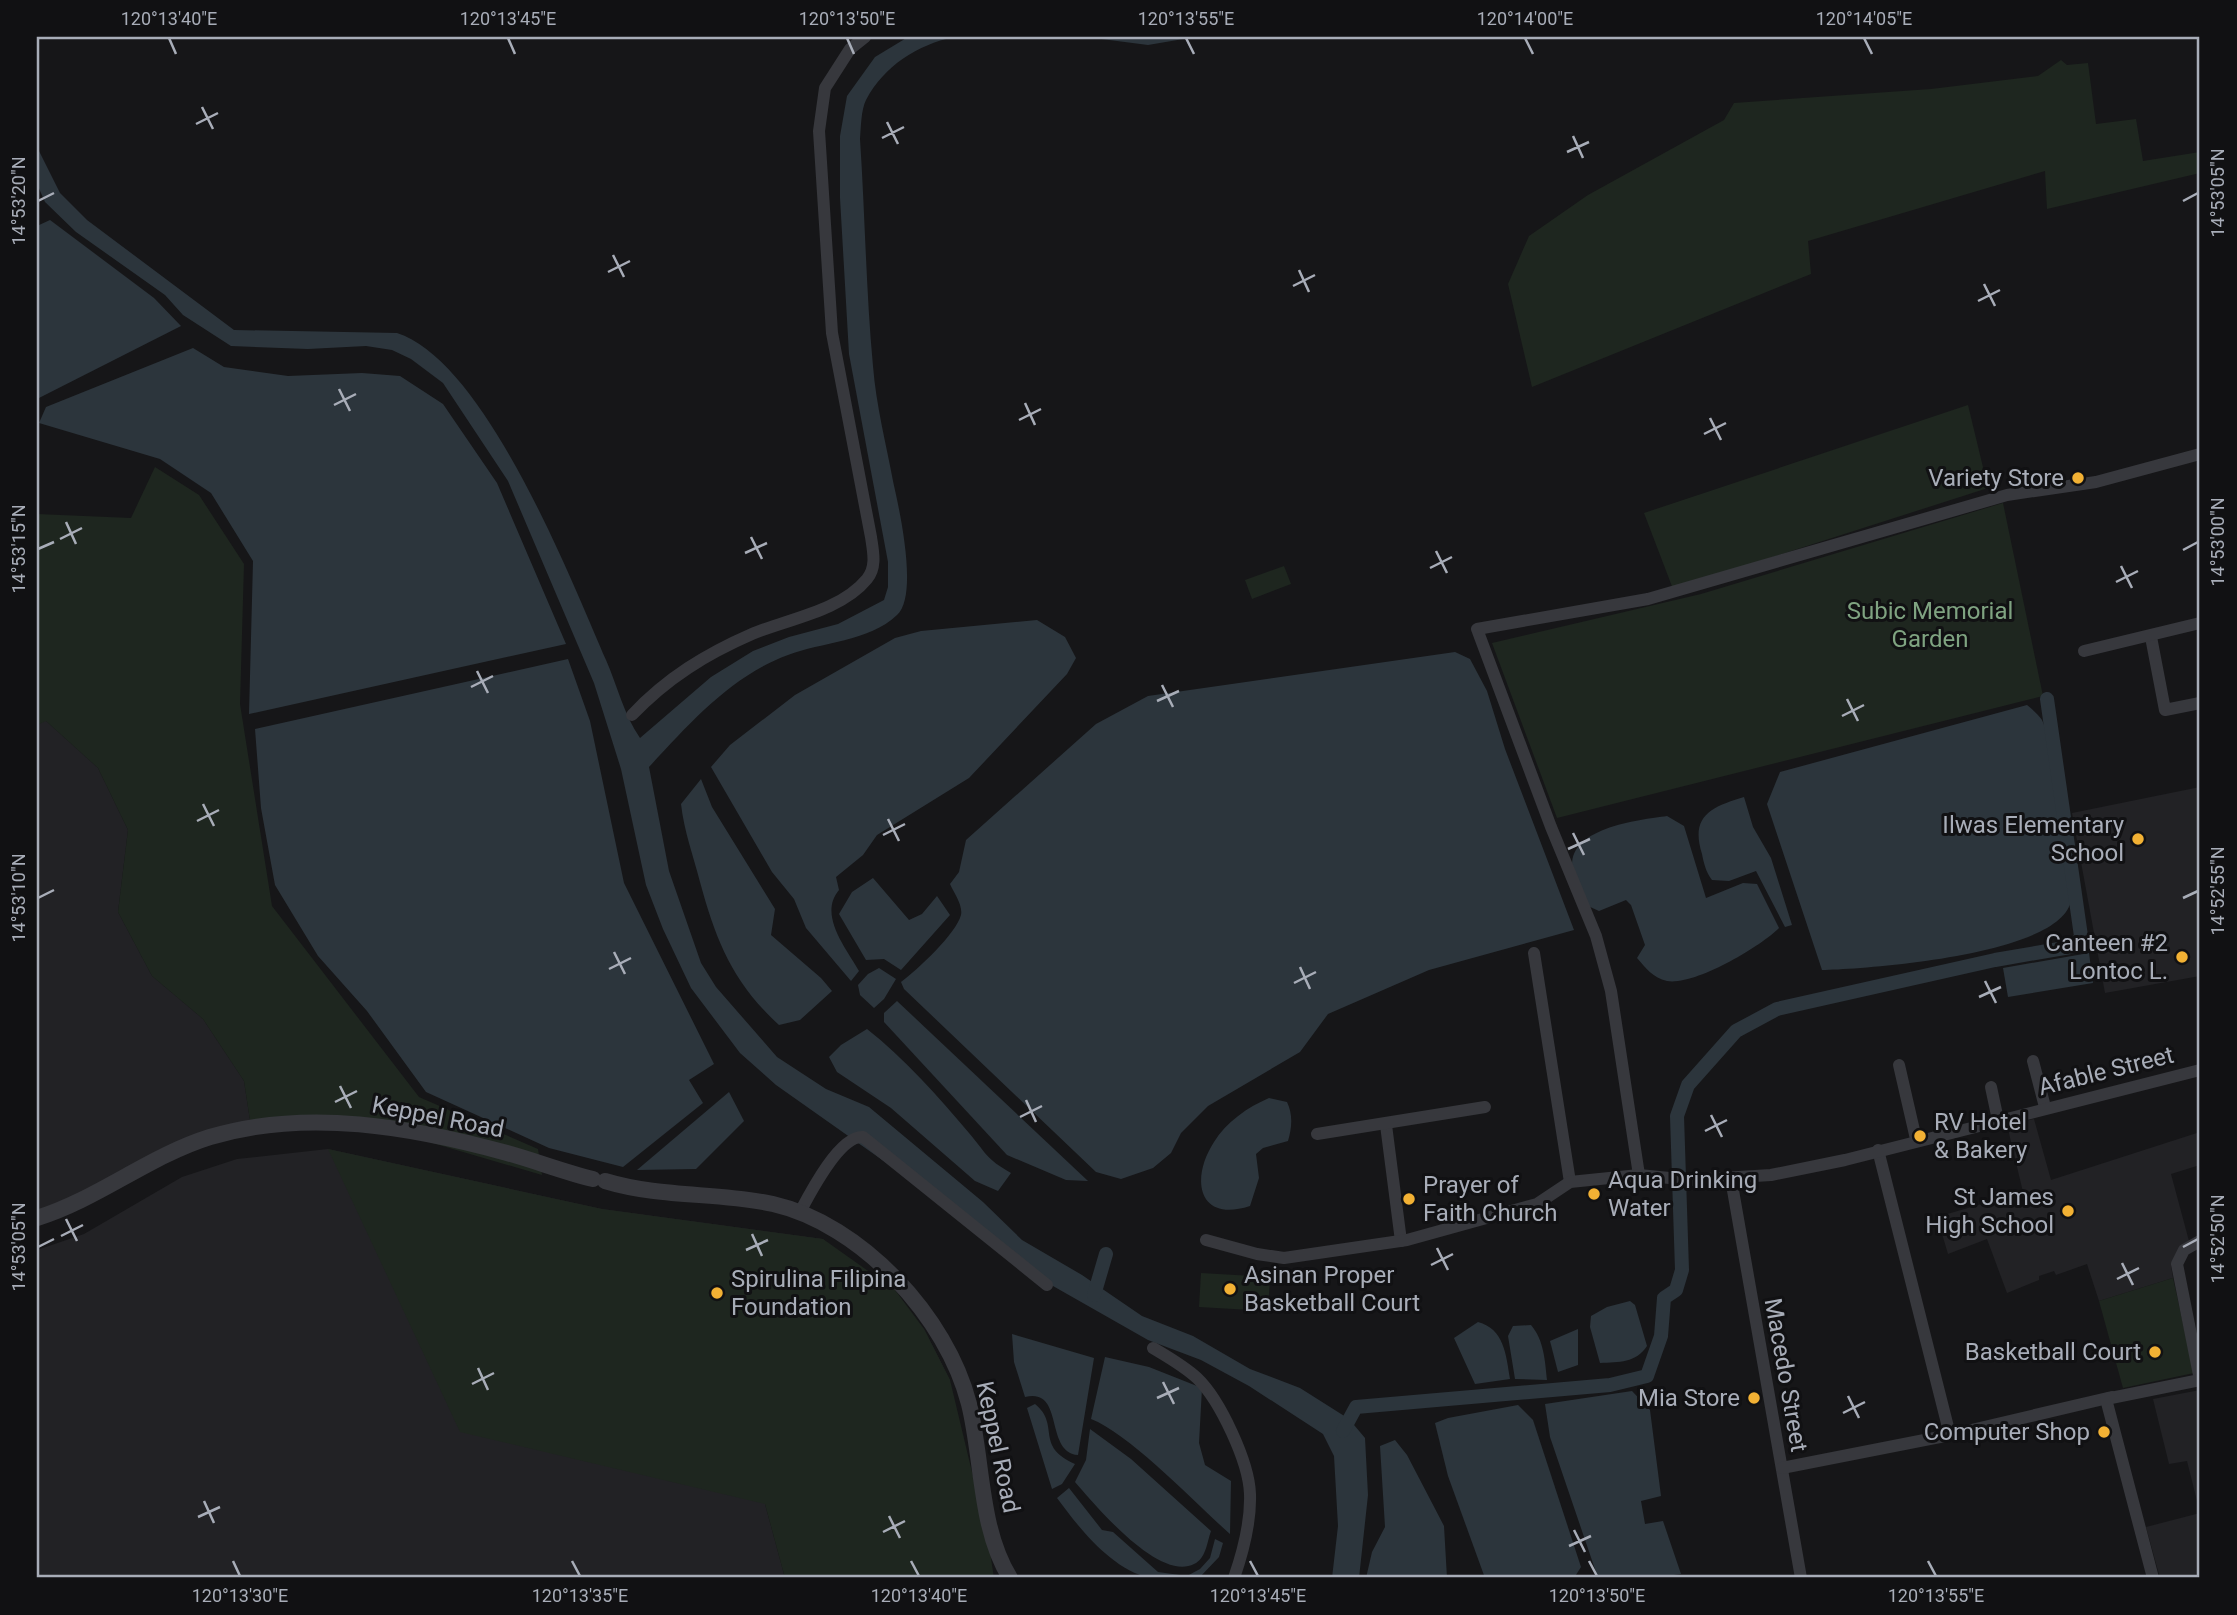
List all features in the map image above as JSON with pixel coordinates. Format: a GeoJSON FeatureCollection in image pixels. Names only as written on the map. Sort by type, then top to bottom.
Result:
{"type":"FeatureCollection","features":[{"type":"Feature","properties":{"kind":"street"},"geometry":{"type":"LineString","coordinates":[[632,715],[653,693],[683,670],[725,646],[846,596],[866,581],[873,569],[871,537],[832,332],[819,131],[825,88],[845,56],[865,37]]}},
{"type":"Feature","properties":{"kind":"street"},"geometry":{"type":"LineString","coordinates":[[1639,1175],[1611,991],[1600,949],[1477,629],[1640,601],[1995,498],[2095,482],[2200,454]]}},
{"type":"Feature","properties":{"kind":"street"},"geometry":{"type":"LineString","coordinates":[[2084,651],[2151,637],[2200,623]]}},
{"type":"Feature","properties":{"kind":"street"},"geometry":{"type":"LineString","coordinates":[[2151,637],[2165,710],[2200,703]]}},
{"type":"Feature","properties":{"kind":"street"},"geometry":{"type":"LineString","coordinates":[[1534,953],[1570,1182]]}},
{"type":"Feature","properties":{"kind":"street"},"geometry":{"type":"LineString","coordinates":[[2033,1061],[2045,1107]]}},
{"type":"Feature","properties":{"kind":"street"},"geometry":{"type":"LineString","coordinates":[[1899,1065],[1916,1139]]}},
{"type":"Feature","properties":{"kind":"street","name":"Afable Street"},"geometry":{"type":"LineString","coordinates":[[1206,1240],[1283,1258],[1401,1241],[1537,1204],[1570,1182],[1639,1175],[1690,1180],[1731,1179],[1798,1170],[2200,1070]]}},
{"type":"Feature","properties":{"kind":"street"},"geometry":{"type":"LineString","coordinates":[[1991,1087],[1998,1120]]}},
{"type":"Feature","properties":{"kind":"street"},"geometry":{"type":"LineString","coordinates":[[1317,1134],[1485,1107]]}},
{"type":"Feature","properties":{"kind":"street","name":"Keppel Road"},"geometry":{"type":"LineString","coordinates":[[37,1217],[98,1192],[198,1142],[278,1124],[360,1125],[426,1135],[508,1154],[599,1180],[692,1197],[771,1204],[800,1212],[841,1232],[875,1259],[905,1291],[947,1349],[969,1404],[993,1535],[1010,1578]]}},
{"type":"Feature","properties":{"kind":"street"},"geometry":{"type":"LineString","coordinates":[[1386,1125],[1401,1241]]}},
{"type":"Feature","properties":{"kind":"street"},"geometry":{"type":"LineString","coordinates":[[800,1212],[827,1167],[849,1141],[863,1137],[1047,1285]]}},
{"type":"Feature","properties":{"kind":"street"},"geometry":{"type":"LineString","coordinates":[[1878,1150],[1950,1435]]}},
{"type":"Feature","properties":{"kind":"street","name":"Macedo Street"},"geometry":{"type":"LineString","coordinates":[[1731,1179],[1801,1578]]}},
{"type":"Feature","properties":{"kind":"street"},"geometry":{"type":"LineString","coordinates":[[1782,1468],[1950,1435],[2200,1380],[2177,1264],[2184,1250],[2200,1241]]}},
{"type":"Feature","properties":{"kind":"street"},"geometry":{"type":"LineString","coordinates":[[1153,1348],[1187,1370],[1213,1396],[1246,1470],[1250,1505],[1242,1555],[1234,1578]]}},
{"type":"Feature","properties":{"kind":"street"},"geometry":{"type":"LineString","coordinates":[[2109,1398],[2153,1578]]}},
{"type":"Feature","properties":{"kind":"shaded area"},"geometry":{"type":"Polygon","coordinates":[[[908,37],[954,37],[915,51],[882,77],[864,104],[860,139],[873,366],[905,551],[907,571],[903,605],[897,615],[873,631],[788,655],[748,675],[712,702],[649,767],[669,871],[701,963],[716,987],[777,1057],[826,1089],[869,1107],[983,1202],[1022,1240],[1082,1275],[1142,1316],[1193,1336],[1250,1369],[1300,1388],[1349,1419],[1365,1438],[1368,1495],[1359,1578],[1332,1578],[1338,1526],[1334,1456],[1323,1434],[1249,1386],[1201,1360],[1148,1340],[1009,1261],[895,1169],[776,1085],[740,1053],[691,988],[663,929],[646,885],[621,769],[594,683],[508,481],[443,383],[411,359],[392,350],[366,346],[308,349],[231,346],[183,315],[165,295],[76,232],[45,202],[37,184],[37,147],[60,193],[87,220],[234,330],[397,333],[430,352],[462,384],[521,476],[571,578],[625,710],[640,738],[711,677],[753,651],[789,637],[838,624],[884,600],[888,587],[888,562],[849,354],[840,198],[840,136],[847,96],[875,57],[908,37]]]}},
{"type":"Feature","properties":{"kind":"shaded area"},"geometry":{"type":"Polygon","coordinates":[[[1086,37],[1195,37],[1148,45],[1086,37]]]}},
{"type":"Feature","properties":{"kind":"shaded area"},"geometry":{"type":"Polygon","coordinates":[[[50,220],[154,298],[181,326],[37,399],[37,226],[50,220]]]}},
{"type":"Feature","properties":{"kind":"shaded area"},"geometry":{"type":"Polygon","coordinates":[[[193,348],[224,367],[288,376],[362,373],[400,376],[443,404],[497,483],[566,644],[249,714],[253,561],[211,493],[160,459],[39,423],[46,407],[193,348]]]}},
{"type":"Feature","properties":{"kind":"shaded area"},"geometry":{"type":"Polygon","coordinates":[[[1037,620],[1065,637],[1076,658],[1067,674],[969,778],[877,835],[863,855],[836,877],[839,890],[831,910],[841,942],[859,971],[851,981],[806,928],[794,899],[772,872],[711,767],[730,745],[795,695],[895,638],[921,631],[1037,620]]]}},
{"type":"Feature","properties":{"kind":"shaded area"},"geometry":{"type":"Polygon","coordinates":[[[1455,652],[1470,659],[1487,691],[1505,749],[1574,930],[1429,970],[1328,1014],[1300,1052],[1208,1106],[1181,1133],[1171,1153],[1153,1168],[1121,1179],[1096,1172],[904,989],[901,982],[926,961],[958,923],[961,911],[950,884],[959,872],[966,840],[1096,724],[1148,696],[1455,652]]]}},
{"type":"Feature","properties":{"kind":"shaded area"},"geometry":{"type":"Polygon","coordinates":[[[568,659],[590,721],[624,883],[714,1064],[689,1080],[703,1103],[623,1167],[549,1148],[426,1092],[367,1011],[318,956],[275,885],[261,808],[255,729],[568,659]]]}},
{"type":"Feature","properties":{"kind":"shaded area"},"geometry":{"type":"Polygon","coordinates":[[[2027,705],[2042,720],[2053,766],[2071,892],[2071,900],[2060,919],[2035,934],[2001,946],[1960,955],[1918,962],[1822,970],[1767,804],[1780,772],[2027,705]]]}},
{"type":"Feature","properties":{"kind":"shaded area"},"geometry":{"type":"Polygon","coordinates":[[[45,720],[98,768],[128,830],[118,912],[152,976],[203,1019],[244,1081],[251,1127],[196,1137],[37,1219],[37,725],[45,720]]]}},
{"type":"Feature","properties":{"kind":"shaded area"},"geometry":{"type":"Polygon","coordinates":[[[701,779],[712,807],[775,909],[771,935],[821,978],[832,991],[800,1020],[779,1025],[738,977],[720,942],[689,843],[681,804],[701,779]]]}},
{"type":"Feature","properties":{"kind":"shaded area"},"geometry":{"type":"Polygon","coordinates":[[[2200,787],[2200,976],[2105,993],[2072,813],[2200,787]]]}},
{"type":"Feature","properties":{"kind":"shaded area"},"geometry":{"type":"Polygon","coordinates":[[[1744,797],[1753,827],[1771,858],[1792,925],[1785,927],[1756,871],[1729,881],[1712,880],[1708,874],[1699,841],[1701,822],[1713,809],[1744,797]]]}},
{"type":"Feature","properties":{"kind":"shaded area"},"geometry":{"type":"Polygon","coordinates":[[[1667,816],[1684,826],[1706,898],[1743,883],[1757,884],[1779,928],[1726,964],[1679,981],[1658,978],[1637,958],[1645,945],[1631,905],[1626,900],[1599,911],[1588,906],[1573,870],[1574,856],[1580,844],[1592,836],[1623,824],[1667,816]]]}},
{"type":"Feature","properties":{"kind":"shaded area"},"geometry":{"type":"Polygon","coordinates":[[[873,878],[909,920],[922,914],[937,896],[950,915],[901,970],[884,959],[866,960],[839,914],[852,892],[873,878]]]}},
{"type":"Feature","properties":{"kind":"shaded area"},"geometry":{"type":"Polygon","coordinates":[[[2089,953],[2093,983],[2008,997],[2003,968],[2089,953]]]}},
{"type":"Feature","properties":{"kind":"shaded area"},"geometry":{"type":"Polygon","coordinates":[[[879,968],[896,979],[884,999],[874,1008],[860,995],[858,985],[868,974],[879,968]]]}},
{"type":"Feature","properties":{"kind":"shaded area"},"geometry":{"type":"Polygon","coordinates":[[[897,1001],[1088,1181],[1066,1180],[1007,1155],[884,1022],[884,1013],[897,1001]]]}},
{"type":"Feature","properties":{"kind":"shaded area"},"geometry":{"type":"Polygon","coordinates":[[[867,1029],[921,1078],[991,1159],[1011,1173],[998,1191],[975,1181],[891,1108],[837,1072],[829,1057],[841,1045],[867,1029]]]}},
{"type":"Feature","properties":{"kind":"shaded area"},"geometry":{"type":"Polygon","coordinates":[[[729,1092],[744,1121],[696,1169],[637,1170],[729,1092]]]}},
{"type":"Feature","properties":{"kind":"shaded area"},"geometry":{"type":"Polygon","coordinates":[[[1269,1098],[1287,1102],[1291,1121],[1288,1141],[1263,1148],[1256,1154],[1259,1178],[1250,1206],[1233,1210],[1209,1203],[1201,1183],[1202,1170],[1214,1142],[1231,1122],[1269,1098]]]}},
{"type":"Feature","properties":{"kind":"shaded area","name":"St James High School"},"geometry":{"type":"Polygon","coordinates":[[[2034,1119],[2051,1180],[2200,1132],[2200,1165],[2171,1174],[2189,1241],[2183,1244],[2171,1266],[2173,1278],[2099,1301],[2087,1264],[2056,1275],[2054,1271],[2039,1276],[2039,1280],[2007,1293],[1987,1239],[1948,1254],[1937,1217],[2023,1192],[2007,1125],[2034,1119]]]}},
{"type":"Feature","properties":{"kind":"shaded area"},"geometry":{"type":"Polygon","coordinates":[[[328,1149],[602,1209],[823,1239],[924,1329],[950,1380],[765,1504],[785,1578],[37,1578],[37,1250],[84,1234],[182,1177],[237,1159],[328,1149]]]}},
{"type":"Feature","properties":{"kind":"shaded area"},"geometry":{"type":"Polygon","coordinates":[[[1630,1301],[1635,1305],[1647,1346],[1632,1359],[1600,1363],[1590,1327],[1591,1316],[1607,1307],[1630,1301]]]}},
{"type":"Feature","properties":{"kind":"shaded area"},"geometry":{"type":"Polygon","coordinates":[[[1478,1322],[1493,1330],[1502,1344],[1510,1379],[1475,1384],[1454,1338],[1478,1322]]]}},
{"type":"Feature","properties":{"kind":"shaded area"},"geometry":{"type":"Polygon","coordinates":[[[1531,1325],[1541,1344],[1547,1380],[1515,1379],[1508,1336],[1513,1326],[1531,1325]]]}},
{"type":"Feature","properties":{"kind":"shaded area"},"geometry":{"type":"Polygon","coordinates":[[[1578,1329],[1578,1365],[1558,1372],[1550,1341],[1578,1329]]]}},
{"type":"Feature","properties":{"kind":"shaded area"},"geometry":{"type":"Polygon","coordinates":[[[1012,1334],[1094,1358],[1078,1455],[1068,1451],[1061,1443],[1045,1401],[1037,1396],[1025,1397],[1014,1362],[1012,1334]]]}},
{"type":"Feature","properties":{"kind":"shaded area"},"geometry":{"type":"Polygon","coordinates":[[[1105,1357],[1149,1367],[1202,1388],[1199,1443],[1205,1465],[1231,1481],[1230,1534],[1143,1454],[1107,1427],[1091,1419],[1105,1357]]]}},
{"type":"Feature","properties":{"kind":"shaded area"},"geometry":{"type":"Polygon","coordinates":[[[2200,1390],[2200,1513],[2187,1461],[2169,1464],[2153,1399],[2200,1390]]]}},
{"type":"Feature","properties":{"kind":"shaded area"},"geometry":{"type":"Polygon","coordinates":[[[1632,1391],[1650,1410],[1661,1496],[1641,1501],[1645,1524],[1663,1521],[1681,1574],[1651,1578],[1598,1578],[1550,1437],[1545,1404],[1632,1391]]]}},
{"type":"Feature","properties":{"kind":"shaded area"},"geometry":{"type":"Polygon","coordinates":[[[1035,1404],[1043,1412],[1055,1450],[1075,1464],[1062,1484],[1052,1489],[1027,1408],[1035,1404]]]}},
{"type":"Feature","properties":{"kind":"shaded area"},"geometry":{"type":"Polygon","coordinates":[[[1518,1405],[1533,1420],[1581,1567],[1574,1578],[1485,1578],[1448,1476],[1435,1423],[1448,1418],[1518,1405]]]}},
{"type":"Feature","properties":{"kind":"shaded area"},"geometry":{"type":"Polygon","coordinates":[[[1090,1429],[1131,1459],[1211,1531],[1204,1554],[1198,1562],[1180,1567],[1147,1552],[1129,1539],[1075,1482],[1086,1460],[1090,1429]]]}},
{"type":"Feature","properties":{"kind":"shaded area"},"geometry":{"type":"Polygon","coordinates":[[[1395,1440],[1407,1455],[1444,1526],[1447,1578],[1366,1578],[1372,1552],[1385,1527],[1380,1446],[1395,1440]]]}},
{"type":"Feature","properties":{"kind":"shaded area"},"geometry":{"type":"Polygon","coordinates":[[[1069,1488],[1102,1530],[1113,1532],[1158,1572],[1187,1576],[1200,1569],[1210,1558],[1215,1539],[1223,1543],[1219,1557],[1199,1578],[1156,1579],[1136,1573],[1110,1557],[1086,1535],[1066,1510],[1057,1498],[1069,1488]]]}},
{"type":"Feature","properties":{"kind":"shaded area"},"geometry":{"type":"Polygon","coordinates":[[[2200,1513],[2200,1578],[2160,1578],[2146,1527],[2200,1513]]]}},
{"type":"Feature","properties":{"kind":"green space"},"geometry":{"type":"Polygon","coordinates":[[[2061,60],[2067,65],[2088,63],[2096,124],[2136,119],[2143,161],[2200,152],[2200,173],[2047,209],[2045,171],[1808,241],[1811,274],[1532,387],[1508,284],[1529,236],[1588,195],[1724,120],[1734,103],[1931,89],[2038,76],[2061,60]]]}},
{"type":"Feature","properties":{"kind":"green space"},"geometry":{"type":"Polygon","coordinates":[[[1968,405],[1988,488],[1673,589],[1644,513],[1968,405]]]}},
{"type":"Feature","properties":{"kind":"green space"},"geometry":{"type":"Polygon","coordinates":[[[155,467],[199,495],[244,564],[240,704],[272,906],[419,1097],[538,1149],[542,1175],[361,1122],[251,1127],[244,1081],[203,1019],[152,976],[118,912],[128,830],[98,768],[46,721],[37,725],[37,514],[131,518],[155,467]]]}},
{"type":"Feature","properties":{"kind":"green space","name":"Subic Memorial Garden"},"geometry":{"type":"Polygon","coordinates":[[[2003,503],[2043,696],[1557,818],[1492,643],[1701,594],[2003,503]]]}},
{"type":"Feature","properties":{"kind":"green space"},"geometry":{"type":"Polygon","coordinates":[[[1284,566],[1291,584],[1252,599],[1245,580],[1284,566]]]}},
{"type":"Feature","properties":{"kind":"green space"},"geometry":{"type":"Polygon","coordinates":[[[328,1149],[602,1209],[823,1239],[895,1290],[924,1329],[950,1380],[988,1539],[994,1578],[785,1578],[765,1504],[460,1432],[328,1149]]]}},
{"type":"Feature","properties":{"kind":"green space"},"geometry":{"type":"Polygon","coordinates":[[[1201,1273],[1270,1277],[1268,1311],[1199,1307],[1201,1273]]]}},
{"type":"Feature","properties":{"kind":"green space"},"geometry":{"type":"Polygon","coordinates":[[[2173,1278],[2194,1373],[2123,1388],[2099,1301],[2173,1278]]]}},
{"type":"Feature","properties":{"kind":"waterway"},"geometry":{"type":"LineString","coordinates":[[1343,1431],[1356,1407],[1610,1385],[1647,1376],[1661,1336],[1664,1298],[1676,1290],[1682,1270],[1677,1116],[1688,1085],[1736,1031],[1777,1009],[1995,960],[2076,946],[2081,936],[2047,699]]}},
{"type":"Feature","properties":{"kind":"waterway"},"geometry":{"type":"LineString","coordinates":[[1094,1295],[1106,1254]]}},
{"type":"Feature","properties":{"kind":"place","name":"Variety Store"},"geometry":{"type":"Point","coordinates":[2078,478]}},
{"type":"Feature","properties":{"kind":"place","name":"Ilwas Elementary School"},"geometry":{"type":"Point","coordinates":[2138,839]}},
{"type":"Feature","properties":{"kind":"place","name":"Canteen #2 Lontoc L."},"geometry":{"type":"Point","coordinates":[2182,957]}},
{"type":"Feature","properties":{"kind":"place","name":"RV Hotel & Bakery"},"geometry":{"type":"Point","coordinates":[1920,1136]}},
{"type":"Feature","properties":{"kind":"place","name":"Aqua Drinking Water"},"geometry":{"type":"Point","coordinates":[1594,1194]}},
{"type":"Feature","properties":{"kind":"place","name":"Prayer of Faith Church"},"geometry":{"type":"Point","coordinates":[1409,1199]}},
{"type":"Feature","properties":{"kind":"place","name":"St James High School"},"geometry":{"type":"Point","coordinates":[2068,1211]}},
{"type":"Feature","properties":{"kind":"place","name":"Asinan Proper Basketball Court"},"geometry":{"type":"Point","coordinates":[1230,1289]}},
{"type":"Feature","properties":{"kind":"place","name":"Spirulina Filipina Foundation"},"geometry":{"type":"Point","coordinates":[717,1293]}},
{"type":"Feature","properties":{"kind":"place","name":"Basketball Court"},"geometry":{"type":"Point","coordinates":[2155,1352]}},
{"type":"Feature","properties":{"kind":"place","name":"Mia Store"},"geometry":{"type":"Point","coordinates":[1754,1398]}},
{"type":"Feature","properties":{"kind":"place","name":"Computer Shop"},"geometry":{"type":"Point","coordinates":[2104,1432]}}]}
